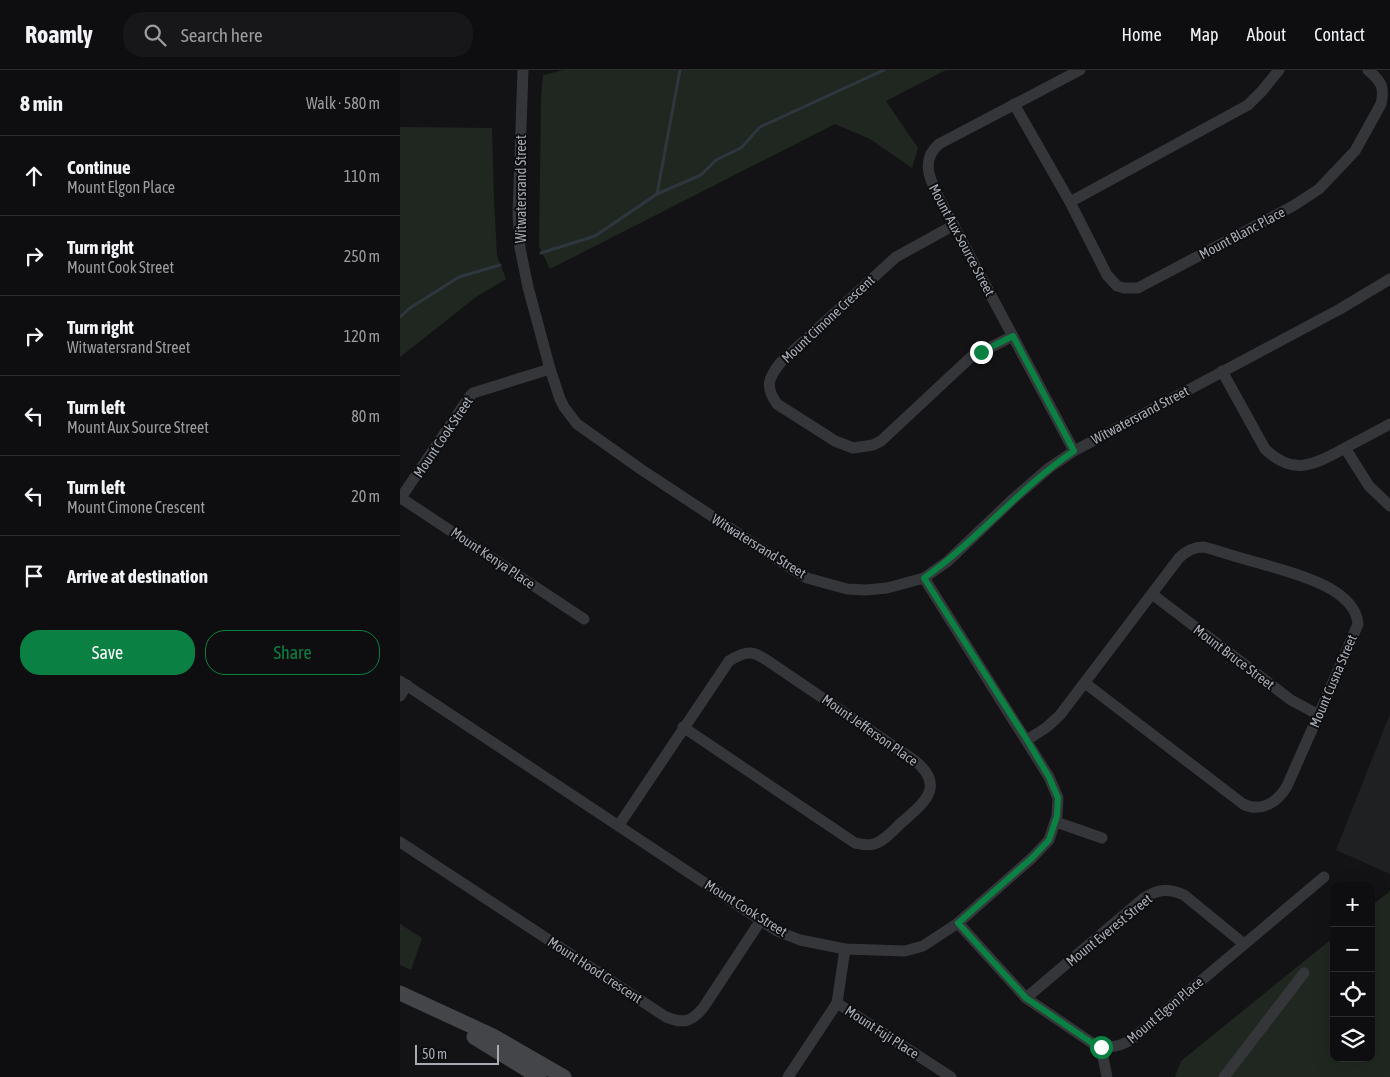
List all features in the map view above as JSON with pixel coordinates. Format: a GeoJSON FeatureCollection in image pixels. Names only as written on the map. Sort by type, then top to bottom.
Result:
{"type":"FeatureCollection","features":[{"type":"Feature","properties":{"kind":"main road"},"geometry":{"type":"LineString","coordinates":[[404,995],[539,1077]]}},
{"type":"Feature","properties":{"kind":"main road"},"geometry":{"type":"LineString","coordinates":[[404,995],[492,1036],[564,1077]]}},
{"type":"Feature","properties":{"kind":"street","name":"Witwatersrand Street"},"geometry":{"type":"LineString","coordinates":[[523,70],[518,206],[520,248],[528,287],[550,369],[564,408],[582,428],[783,563],[807,578],[847,589],[887,588],[924,578],[948,561],[1012,500],[1049,468],[1074,451],[1340,309],[1390,279]]}},
{"type":"Feature","properties":{"kind":"street","name":"Mount Aux Source Street"},"geometry":{"type":"LineString","coordinates":[[1074,451],[931,182],[927,166],[931,152],[939,144],[1080,70]]}},
{"type":"Feature","properties":{"kind":"street"},"geometry":{"type":"LineString","coordinates":[[1070,202],[1248,105],[1279,70]]}},
{"type":"Feature","properties":{"kind":"street","name":"Mount Blanc Place"},"geometry":{"type":"LineString","coordinates":[[1014,104],[1070,202],[1106,275],[1117,286],[1138,288],[1293,206],[1326,183],[1355,151],[1381,104],[1383,96],[1380,82],[1368,70]]}},
{"type":"Feature","properties":{"kind":"street","name":"Mount Cimone Crescent"},"geometry":{"type":"LineString","coordinates":[[954,225],[896,257],[781,362],[771,375],[769,382],[772,397],[777,404],[835,442],[845,446],[862,448],[881,441],[971,357],[1013,336]]}},
{"type":"Feature","properties":{"kind":"street","name":"Mount Cook Street"},"geometry":{"type":"LineString","coordinates":[[400,498],[470,396],[482,390],[550,369]]}},
{"type":"Feature","properties":{"kind":"street"},"geometry":{"type":"LineString","coordinates":[[1222,371],[1265,449],[1274,458],[1286,464],[1309,465],[1321,461],[1390,424]]}},
{"type":"Feature","properties":{"kind":"street"},"geometry":{"type":"LineString","coordinates":[[1345,448],[1369,486],[1390,506]]}},
{"type":"Feature","properties":{"kind":"street","name":"Mount Kenya Place"},"geometry":{"type":"LineString","coordinates":[[400,498],[584,619]]}},
{"type":"Feature","properties":{"kind":"street","name":"Mount Cusna Street"},"geometry":{"type":"LineString","coordinates":[[1027,740],[1047,727],[1060,715],[1184,553],[1193,548],[1204,546],[1319,583],[1343,598],[1353,608],[1357,616],[1358,624],[1282,794],[1270,804],[1261,807],[1249,807],[1243,804],[1085,684]]}},
{"type":"Feature","properties":{"kind":"street","name":"Mount Cook Street"},"geometry":{"type":"LineString","coordinates":[[404,683],[777,931],[800,940],[845,949],[905,951],[923,946],[958,923],[1038,852],[1049,840],[1056,822],[1058,798],[1049,777],[1027,740],[924,578]]}},
{"type":"Feature","properties":{"kind":"street","name":"Mount Bruce Street"},"geometry":{"type":"LineString","coordinates":[[1152,594],[1292,700],[1318,715]]}},
{"type":"Feature","properties":{"kind":"street","name":"Mount Jefferson Place"},"geometry":{"type":"LineString","coordinates":[[619,825],[684,727],[729,661],[744,653],[756,653],[923,767],[931,782],[930,794],[924,804],[884,838],[871,845],[854,843],[684,727]]}},
{"type":"Feature","properties":{"kind":"street"},"geometry":{"type":"LineString","coordinates":[[400,696],[404,683]]}},
{"type":"Feature","properties":{"kind":"street"},"geometry":{"type":"LineString","coordinates":[[1056,822],[1102,838]]}},
{"type":"Feature","properties":{"kind":"street","name":"Mount Hood Crescent"},"geometry":{"type":"LineString","coordinates":[[400,842],[666,1017],[675,1021],[694,1018],[761,920]]}},
{"type":"Feature","properties":{"kind":"street","name":"Mount Elgon Place"},"geometry":{"type":"LineString","coordinates":[[1101,1047],[1118,1046],[1132,1039],[1324,877]]}},
{"type":"Feature","properties":{"kind":"street","name":"Mount Everest Street"},"geometry":{"type":"LineString","coordinates":[[1026,998],[1144,898],[1160,890],[1173,890],[1184,895],[1244,944]]}},
{"type":"Feature","properties":{"kind":"street"},"geometry":{"type":"LineString","coordinates":[[958,923],[1026,998],[1095,1045],[1101,1047],[1108,1077]]}},
{"type":"Feature","properties":{"kind":"street","name":"Mount Fuji Place"},"geometry":{"type":"LineString","coordinates":[[788,1077],[837,1003],[845,949]]}},
{"type":"Feature","properties":{"kind":"street"},"geometry":{"type":"LineString","coordinates":[[1224,1077],[1304,973]]}},
{"type":"Feature","properties":{"kind":"street","name":"Mount Fuji Place"},"geometry":{"type":"LineString","coordinates":[[837,1003],[951,1077]]}},
{"type":"Feature","properties":{"kind":"shaded area"},"geometry":{"type":"Polygon","coordinates":[[[564,70],[946,70],[886,101],[918,148],[912,168],[870,139],[835,124],[550,269],[539,246],[541,99],[543,75],[564,70]]]}},
{"type":"Feature","properties":{"kind":"shaded area"},"geometry":{"type":"Polygon","coordinates":[[[400,127],[492,128],[497,256],[506,279],[476,297],[400,357],[400,127]]]}},
{"type":"Feature","properties":{"kind":"shaded area"},"geometry":{"type":"Polygon","coordinates":[[[1390,714],[1390,874],[1336,850],[1390,714]]]}},
{"type":"Feature","properties":{"kind":"shaded area"},"geometry":{"type":"Polygon","coordinates":[[[1390,891],[1390,1077],[1175,1077],[1181,1061],[1330,940],[1330,1062],[1375,1062],[1375,903],[1390,891]]]}},
{"type":"Feature","properties":{"kind":"shaded area"},"geometry":{"type":"Polygon","coordinates":[[[400,924],[422,938],[411,970],[400,965],[400,924]]]}},
{"type":"Feature","properties":{"kind":"waterway"},"geometry":{"type":"LineString","coordinates":[[541,253],[595,236],[657,194],[680,70]]}},
{"type":"Feature","properties":{"kind":"waterway"},"geometry":{"type":"LineString","coordinates":[[657,194],[701,175],[716,160],[741,148],[760,127],[884,70]]}},
{"type":"Feature","properties":{"kind":"waterway"},"geometry":{"type":"LineString","coordinates":[[400,317],[410,308],[459,277],[500,265]]}},
{"type":"Feature","properties":{"kind":"route"},"geometry":{"type":"LineString","coordinates":[[981,352],[1013,336],[1074,451],[1049,468],[1012,500],[948,561],[924,578],[1027,740],[1049,777],[1058,798],[1057,816],[1049,840],[1032,858],[958,923],[1026,998],[1095,1045],[1101,1047]]}}]}
